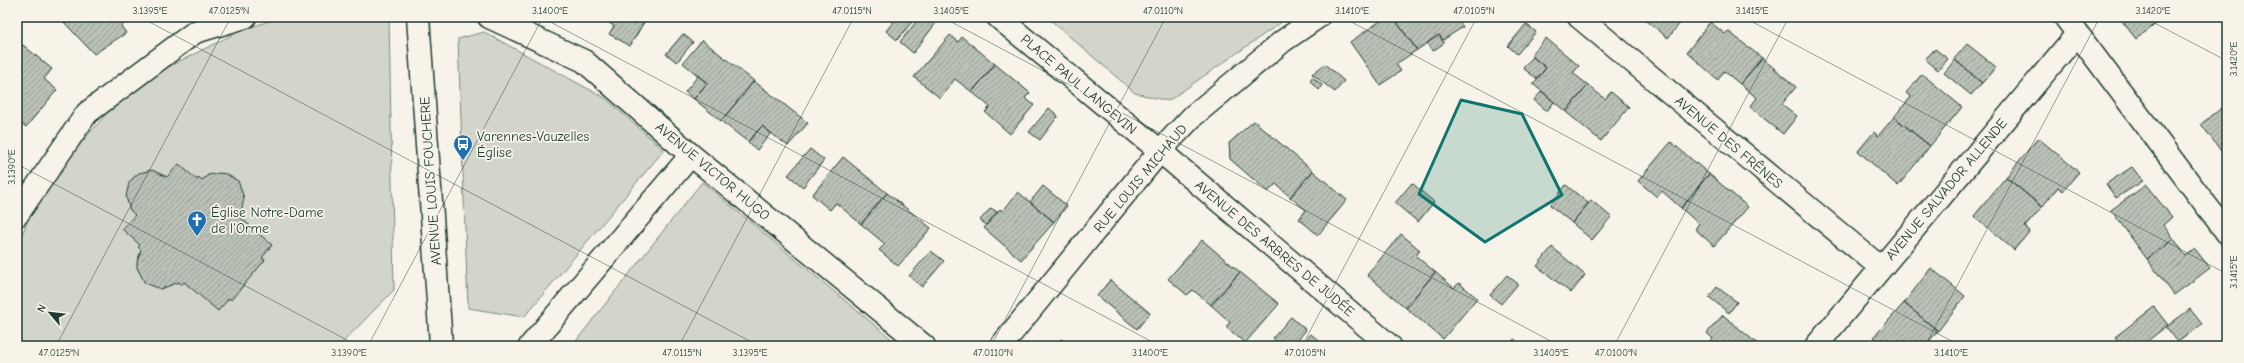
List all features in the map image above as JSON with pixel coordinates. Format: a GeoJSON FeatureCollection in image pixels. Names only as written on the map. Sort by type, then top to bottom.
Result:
{"type":"FeatureCollection","features":[{"type":"Feature","properties":{"kind":"street"},"geometry":{"type":"LineString","coordinates":[[17,215],[87,113],[195,32],[245,17]]}},
{"type":"Feature","properties":{"kind":"street","name":"AVENUE LOUIS FOUCHERE"},"geometry":{"type":"LineString","coordinates":[[418,17],[442,345]]}},
{"type":"Feature","properties":{"kind":"street","name":"AVENUE VICTOR HUGO"},"geometry":{"type":"LineString","coordinates":[[489,17],[584,61],[691,155],[924,346]]}},
{"type":"Feature","properties":{"kind":"street","name":"PLACE PAUL LANGEVIN"},"geometry":{"type":"LineString","coordinates":[[998,17],[1160,151]]}},
{"type":"Feature","properties":{"kind":"street","name":"RUE LOUIS MICHAUD"},"geometry":{"type":"LineString","coordinates":[[1001,346],[1160,151],[1193,116],[1283,41],[1318,17]]}},
{"type":"Feature","properties":{"kind":"street","name":"AVENUE DES FRÊNES"},"geometry":{"type":"LineString","coordinates":[[1579,17],[1880,267]]}},
{"type":"Feature","properties":{"kind":"street"},"geometry":{"type":"LineString","coordinates":[[2072,25],[2227,233]]}},
{"type":"Feature","properties":{"kind":"street","name":"AVENUE SALVADOR ALLENDE"},"geometry":{"type":"LineString","coordinates":[[1816,346],[2072,25]]}},
{"type":"Feature","properties":{"kind":"street","name":"AVENUE DES ARBRES DE JUDÉE"},"geometry":{"type":"LineString","coordinates":[[1160,151],[1390,346]]}},
{"type":"Feature","properties":{"kind":"street"},"geometry":{"type":"LineString","coordinates":[[530,346],[691,155]]}},
{"type":"Feature","properties":{"kind":"highlighted area"},"geometry":{"type":"Polygon","coordinates":[[[1461,100],[1522,114],[1562,195],[1485,242],[1419,194],[1461,100]]]}},
{"type":"Feature","properties":{"kind":"shaded area"},"geometry":{"type":"Polygon","coordinates":[[[281,17],[389,17],[394,290],[339,346],[17,346],[17,248],[28,219],[49,180],[114,105],[168,67],[240,31],[281,17]]]}},
{"type":"Feature","properties":{"kind":"shaded area"},"geometry":{"type":"Polygon","coordinates":[[[1047,17],[1289,17],[1168,101],[1135,93],[1047,17]]]}},
{"type":"Feature","properties":{"kind":"shaded area"},"geometry":{"type":"Polygon","coordinates":[[[484,32],[605,98],[664,150],[524,317],[468,308],[458,39],[484,32]]]}},
{"type":"Feature","properties":{"kind":"shaded area"},"geometry":{"type":"Polygon","coordinates":[[[702,182],[900,346],[572,346],[702,182]]]}},
{"type":"Feature","properties":{"kind":"building"},"geometry":{"type":"Polygon","coordinates":[[[59,17],[134,17],[121,26],[126,33],[94,54],[59,17]]]}},
{"type":"Feature","properties":{"kind":"building"},"geometry":{"type":"Polygon","coordinates":[[[599,17],[647,17],[630,46],[609,34],[614,26],[599,17]]]}},
{"type":"Feature","properties":{"kind":"building"},"geometry":{"type":"Polygon","coordinates":[[[897,17],[916,17],[897,40],[886,31],[897,17]]]}},
{"type":"Feature","properties":{"kind":"building"},"geometry":{"type":"Polygon","coordinates":[[[920,17],[937,17],[939,19],[913,53],[900,42],[920,17]]]}},
{"type":"Feature","properties":{"kind":"building"},"geometry":{"type":"Polygon","coordinates":[[[1386,17],[1393,17],[1417,50],[1396,64],[1401,71],[1380,85],[1350,42],[1386,17]]]}},
{"type":"Feature","properties":{"kind":"building"},"geometry":{"type":"Polygon","coordinates":[[[1393,17],[1456,17],[1463,27],[1443,40],[1439,35],[1417,50],[1393,17]]]}},
{"type":"Feature","properties":{"kind":"building"},"geometry":{"type":"Polygon","coordinates":[[[1642,17],[1685,17],[1668,38],[1642,17]]]}},
{"type":"Feature","properties":{"kind":"building"},"geometry":{"type":"Polygon","coordinates":[[[2119,17],[2157,17],[2160,21],[2136,39],[2119,17]]]}},
{"type":"Feature","properties":{"kind":"building"},"geometry":{"type":"Polygon","coordinates":[[[1710,22],[1725,34],[1728,31],[1762,58],[1740,84],[1724,71],[1718,80],[1687,52],[1710,22]]]}},
{"type":"Feature","properties":{"kind":"building"},"geometry":{"type":"Polygon","coordinates":[[[1526,24],[1536,32],[1517,54],[1508,46],[1526,24]]]}},
{"type":"Feature","properties":{"kind":"building"},"geometry":{"type":"Polygon","coordinates":[[[683,34],[693,42],[677,62],[666,54],[683,34]]]}},
{"type":"Feature","properties":{"kind":"building"},"geometry":{"type":"Polygon","coordinates":[[[950,35],[958,42],[962,37],[995,64],[972,92],[955,79],[940,98],[914,77],[950,35]]]}},
{"type":"Feature","properties":{"kind":"building"},"geometry":{"type":"Polygon","coordinates":[[[1439,35],[1444,43],[1433,51],[1427,43],[1439,35]]]}},
{"type":"Feature","properties":{"kind":"building"},"geometry":{"type":"Polygon","coordinates":[[[1546,38],[1579,66],[1573,73],[1588,85],[1566,112],[1533,84],[1546,68],[1531,55],[1546,38]]]}},
{"type":"Feature","properties":{"kind":"building"},"geometry":{"type":"Polygon","coordinates":[[[702,40],[754,81],[721,121],[694,99],[707,83],[683,63],[702,40]]]}},
{"type":"Feature","properties":{"kind":"building"},"geometry":{"type":"Polygon","coordinates":[[[1967,44],[1996,67],[1982,83],[1954,59],[1967,44]]]}},
{"type":"Feature","properties":{"kind":"building"},"geometry":{"type":"Polygon","coordinates":[[[23,45],[52,69],[44,79],[57,90],[26,127],[17,120],[17,53],[23,45]]]}},
{"type":"Feature","properties":{"kind":"building"},"geometry":{"type":"Polygon","coordinates":[[[1935,49],[1948,59],[1938,70],[1925,59],[1935,49]]]}},
{"type":"Feature","properties":{"kind":"building"},"geometry":{"type":"Polygon","coordinates":[[[1533,57],[1546,68],[1537,79],[1523,68],[1533,57]]]}},
{"type":"Feature","properties":{"kind":"building"},"geometry":{"type":"Polygon","coordinates":[[[1762,58],[1796,87],[1782,104],[1797,116],[1783,134],[1750,107],[1757,98],[1740,84],[1762,58]]]}},
{"type":"Feature","properties":{"kind":"building"},"geometry":{"type":"Polygon","coordinates":[[[1955,60],[1982,83],[1971,95],[1944,73],[1955,60]]]}},
{"type":"Feature","properties":{"kind":"building"},"geometry":{"type":"Polygon","coordinates":[[[995,64],[1030,93],[1025,98],[1034,105],[1010,134],[985,112],[990,107],[972,92],[995,64]]]}},
{"type":"Feature","properties":{"kind":"building"},"geometry":{"type":"Polygon","coordinates":[[[1325,64],[1344,81],[1335,92],[1312,74],[1325,64]]]}},
{"type":"Feature","properties":{"kind":"building"},"geometry":{"type":"Polygon","coordinates":[[[1922,74],[1962,107],[1930,146],[1894,117],[1911,97],[1906,93],[1922,74]]]}},
{"type":"Feature","properties":{"kind":"building"},"geometry":{"type":"Polygon","coordinates":[[[698,76],[707,83],[694,99],[685,92],[698,76]]]}},
{"type":"Feature","properties":{"kind":"building"},"geometry":{"type":"Polygon","coordinates":[[[1312,77],[1322,85],[1319,90],[1310,81],[1312,77]]]}},
{"type":"Feature","properties":{"kind":"building"},"geometry":{"type":"Polygon","coordinates":[[[754,81],[808,123],[788,146],[762,126],[748,142],[721,121],[754,81]]]}},
{"type":"Feature","properties":{"kind":"building"},"geometry":{"type":"Polygon","coordinates":[[[1588,85],[1605,99],[1611,92],[1629,107],[1601,141],[1566,112],[1588,85]]]}},
{"type":"Feature","properties":{"kind":"building"},"geometry":{"type":"Polygon","coordinates":[[[1542,91],[1554,102],[1547,111],[1534,100],[1542,91]]]}},
{"type":"Feature","properties":{"kind":"building"},"geometry":{"type":"Polygon","coordinates":[[[2227,104],[2227,159],[2201,124],[2227,104]]]}},
{"type":"Feature","properties":{"kind":"building"},"geometry":{"type":"Polygon","coordinates":[[[1049,108],[1058,116],[1040,140],[1029,132],[1049,108]]]}},
{"type":"Feature","properties":{"kind":"building"},"geometry":{"type":"Polygon","coordinates":[[[1894,117],[1930,146],[1898,186],[1858,151],[1874,132],[1878,136],[1894,117]]]}},
{"type":"Feature","properties":{"kind":"building"},"geometry":{"type":"Polygon","coordinates":[[[1254,121],[1313,171],[1290,197],[1276,184],[1268,192],[1230,159],[1229,143],[1254,121]]]}},
{"type":"Feature","properties":{"kind":"building"},"geometry":{"type":"Polygon","coordinates":[[[762,126],[771,133],[757,150],[748,142],[762,126]]]}},
{"type":"Feature","properties":{"kind":"building"},"geometry":{"type":"Polygon","coordinates":[[[2038,138],[2079,172],[2063,191],[2058,187],[2042,207],[2006,177],[2038,138]]]}},
{"type":"Feature","properties":{"kind":"building"},"geometry":{"type":"Polygon","coordinates":[[[1671,142],[1709,174],[1681,208],[1662,191],[1657,197],[1638,181],[1671,142]]]}},
{"type":"Feature","properties":{"kind":"building"},"geometry":{"type":"Polygon","coordinates":[[[810,149],[824,160],[803,187],[788,175],[810,149]]]}},
{"type":"Feature","properties":{"kind":"building"},"geometry":{"type":"Polygon","coordinates":[[[843,157],[887,193],[861,224],[836,203],[830,210],[812,195],[843,157]]]}},
{"type":"Feature","properties":{"kind":"building","name":"Église Notre-Dame de l'Orme"},"geometry":{"type":"Polygon","coordinates":[[[179,164],[197,180],[199,177],[202,180],[208,175],[220,173],[226,174],[238,181],[244,198],[240,217],[272,245],[262,258],[265,260],[231,300],[229,298],[218,311],[184,282],[181,285],[179,282],[161,289],[145,283],[137,268],[137,262],[141,250],[138,247],[140,245],[122,229],[135,215],[130,210],[126,197],[129,183],[133,178],[139,173],[152,170],[167,177],[179,164]]]}},
{"type":"Feature","properties":{"kind":"building"},"geometry":{"type":"Polygon","coordinates":[[[2132,167],[2143,181],[2116,198],[2106,184],[2132,167]]]}},
{"type":"Feature","properties":{"kind":"building"},"geometry":{"type":"Polygon","coordinates":[[[1313,171],[1347,200],[1318,235],[1299,219],[1306,210],[1290,197],[1313,171]]]}},
{"type":"Feature","properties":{"kind":"building"},"geometry":{"type":"Polygon","coordinates":[[[1709,174],[1748,207],[1714,246],[1695,229],[1699,224],[1681,208],[1709,174]]]}},
{"type":"Feature","properties":{"kind":"building"},"geometry":{"type":"Polygon","coordinates":[[[2006,177],[2042,207],[2025,227],[2030,231],[2014,250],[1974,216],[2006,177]]]}},
{"type":"Feature","properties":{"kind":"building"},"geometry":{"type":"Polygon","coordinates":[[[1412,183],[1434,202],[1418,222],[1395,203],[1412,183]]]}},
{"type":"Feature","properties":{"kind":"building"},"geometry":{"type":"Polygon","coordinates":[[[1566,185],[1588,203],[1572,223],[1550,205],[1566,185]]]}},
{"type":"Feature","properties":{"kind":"building"},"geometry":{"type":"Polygon","coordinates":[[[2146,185],[2172,217],[2163,225],[2174,239],[2147,259],[2111,210],[2146,185]]]}},
{"type":"Feature","properties":{"kind":"building"},"geometry":{"type":"Polygon","coordinates":[[[1043,186],[1067,206],[1054,222],[1030,202],[1043,186]]]}},
{"type":"Feature","properties":{"kind":"building"},"geometry":{"type":"Polygon","coordinates":[[[1018,192],[1054,222],[1021,260],[984,228],[1000,209],[1003,211],[1018,192]]]}},
{"type":"Feature","properties":{"kind":"building"},"geometry":{"type":"Polygon","coordinates":[[[887,193],[931,228],[898,266],[879,250],[885,244],[861,224],[887,193]]]}},
{"type":"Feature","properties":{"kind":"building"},"geometry":{"type":"Polygon","coordinates":[[[1591,200],[1611,217],[1592,240],[1572,223],[1591,200]]]}},
{"type":"Feature","properties":{"kind":"building"},"geometry":{"type":"Polygon","coordinates":[[[991,208],[997,212],[986,225],[980,220],[991,208]]]}},
{"type":"Feature","properties":{"kind":"building"},"geometry":{"type":"Polygon","coordinates":[[[1401,234],[1420,250],[1416,256],[1435,272],[1406,308],[1367,275],[1401,234]]]}},
{"type":"Feature","properties":{"kind":"building"},"geometry":{"type":"Polygon","coordinates":[[[2174,239],[2186,256],[2195,249],[2210,268],[2174,295],[2147,259],[2174,239]]]}},
{"type":"Feature","properties":{"kind":"building"},"geometry":{"type":"Polygon","coordinates":[[[1202,240],[1240,272],[1211,305],[1193,290],[1187,295],[1168,279],[1202,240]]]}},
{"type":"Feature","properties":{"kind":"building"},"geometry":{"type":"Polygon","coordinates":[[[1552,247],[1585,275],[1571,293],[1537,266],[1552,247]]]}},
{"type":"Feature","properties":{"kind":"building"},"geometry":{"type":"Polygon","coordinates":[[[931,251],[944,261],[922,287],[909,276],[931,251]]]}},
{"type":"Feature","properties":{"kind":"building"},"geometry":{"type":"Polygon","coordinates":[[[1931,268],[1965,296],[1938,331],[1904,303],[1931,268]]]}},
{"type":"Feature","properties":{"kind":"building"},"geometry":{"type":"Polygon","coordinates":[[[1240,272],[1279,304],[1245,343],[1226,327],[1230,322],[1211,305],[1240,272]]]}},
{"type":"Feature","properties":{"kind":"building"},"geometry":{"type":"Polygon","coordinates":[[[1435,272],[1454,288],[1459,283],[1477,298],[1443,339],[1406,308],[1435,272]]]}},
{"type":"Feature","properties":{"kind":"building"},"geometry":{"type":"Polygon","coordinates":[[[1507,275],[1518,284],[1501,304],[1490,295],[1507,275]]]}},
{"type":"Feature","properties":{"kind":"building"},"geometry":{"type":"Polygon","coordinates":[[[1110,280],[1150,313],[1137,329],[1097,296],[1110,280]]]}},
{"type":"Feature","properties":{"kind":"building"},"geometry":{"type":"Polygon","coordinates":[[[1717,287],[1737,302],[1729,313],[1709,297],[1717,287]]]}},
{"type":"Feature","properties":{"kind":"building"},"geometry":{"type":"Polygon","coordinates":[[[1904,303],[1938,331],[1925,346],[1885,346],[1874,337],[1904,303]]]}},
{"type":"Feature","properties":{"kind":"building"},"geometry":{"type":"Polygon","coordinates":[[[2154,307],[2168,325],[2141,346],[2122,346],[2115,337],[2154,307]]]}},
{"type":"Feature","properties":{"kind":"building"},"geometry":{"type":"Polygon","coordinates":[[[2190,309],[2202,324],[2178,342],[2166,327],[2190,309]]]}},
{"type":"Feature","properties":{"kind":"building"},"geometry":{"type":"Polygon","coordinates":[[[1723,315],[1760,346],[1707,346],[1713,339],[1707,333],[1723,315]]]}},
{"type":"Feature","properties":{"kind":"building"},"geometry":{"type":"Polygon","coordinates":[[[1291,317],[1306,330],[1293,346],[1282,346],[1273,338],[1291,317]]]}},
{"type":"Feature","properties":{"kind":"building"},"geometry":{"type":"Polygon","coordinates":[[[1311,334],[1325,346],[1300,346],[1311,334]]]}},
{"type":"Feature","properties":{"kind":"building"},"geometry":{"type":"Polygon","coordinates":[[[1061,339],[1071,346],[1055,346],[1061,339]]]}},
{"type":"Feature","properties":{"kind":"building"},"geometry":{"type":"Polygon","coordinates":[[[1514,339],[1523,346],[1508,346],[1514,339]]]}},
{"type":"Feature","properties":{"kind":"place","name":"Varennes-Vauzelles Église"},"geometry":{"type":"Point","coordinates":[463,161]}},
{"type":"Feature","properties":{"kind":"place","name":"Église Notre-Dame de l'Orme"},"geometry":{"type":"Point","coordinates":[197,237]}}]}
